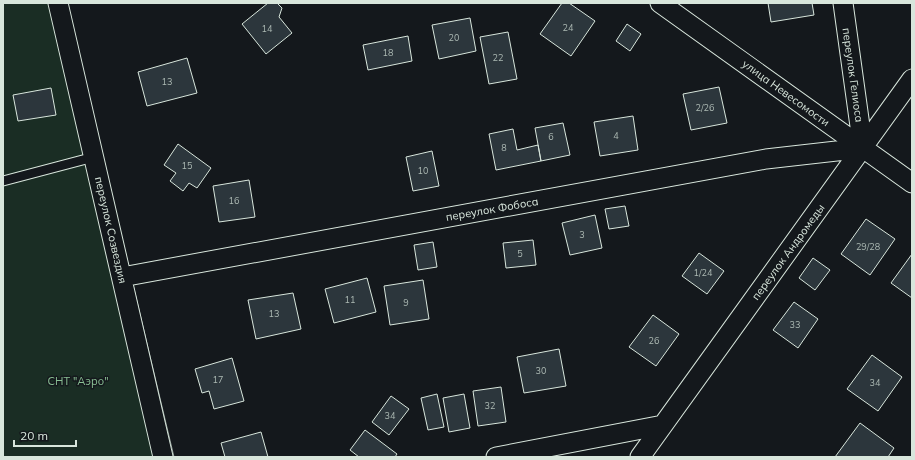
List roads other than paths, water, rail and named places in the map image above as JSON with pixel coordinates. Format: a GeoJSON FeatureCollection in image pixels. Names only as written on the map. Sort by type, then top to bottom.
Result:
{"type":"FeatureCollection","features":[{"type":"Feature","properties":{"kind":"street","name":"переулок Созвездия"},"geometry":{"type":"LineString","coordinates":[[58,3],[163,457]]}},
{"type":"Feature","properties":{"kind":"street","name":"улица Невесомости"},"geometry":{"type":"LineString","coordinates":[[660,3],[912,183]]}},
{"type":"Feature","properties":{"kind":"street","name":"переулок Гелиоса"},"geometry":{"type":"LineString","coordinates":[[843,3],[863,148]]}},
{"type":"Feature","properties":{"kind":"street","name":"переулок Андромеды"},"geometry":{"type":"LineString","coordinates":[[640,457],[912,79]]}},
{"type":"Feature","properties":{"kind":"street","name":"переулок Фобоса"},"geometry":{"type":"LineString","coordinates":[[122,277],[766,159],[863,148]]}},
{"type":"Feature","properties":{"kind":"street"},"geometry":{"type":"LineString","coordinates":[[496,457],[663,425]]}},
{"type":"Feature","properties":{"kind":"lane"},"geometry":{"type":"LineString","coordinates":[[3,181],[94,157]]}},
{"type":"Feature","properties":{"kind":"park label","name":"СНТ \"Аэро\""},"geometry":{"type":"Point","coordinates":[78,381]}}]}
